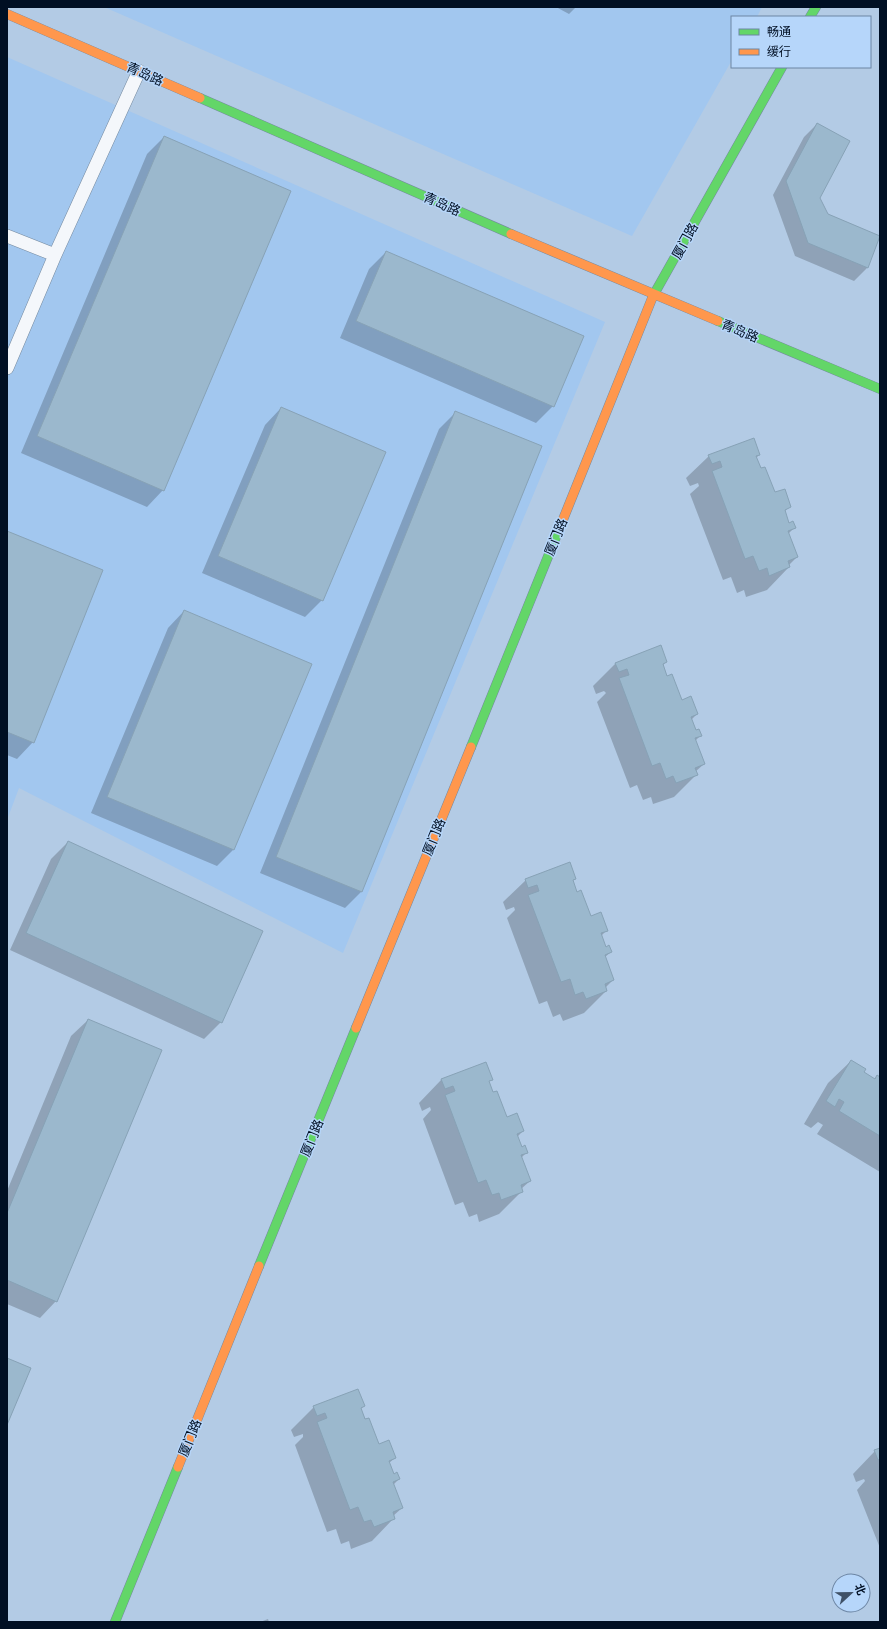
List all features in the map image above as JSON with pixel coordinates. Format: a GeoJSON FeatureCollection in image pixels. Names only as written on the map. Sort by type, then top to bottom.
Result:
{"type":"FeatureCollection","features":[{"type":"Feature","properties":{"kind":"street"},"geometry":{"type":"LineString","coordinates":[[811,16],[816,7]]}},
{"type":"Feature","properties":{"kind":"street","name":"青岛路"},"geometry":{"type":"LineString","coordinates":[[7,14],[654,296],[880,389]]}},
{"type":"Feature","properties":{"kind":"street","name":"厦门路"},"geometry":{"type":"LineString","coordinates":[[115,1622],[654,296],[781,68]]}},
{"type":"Feature","properties":{"kind":"lane"},"geometry":{"type":"LineString","coordinates":[[7,368],[55,255],[139,71]]}},
{"type":"Feature","properties":{"kind":"lane"},"geometry":{"type":"LineString","coordinates":[[7,236],[55,255]]}},
{"type":"Feature","properties":{"kind":"shaded area"},"geometry":{"type":"Polygon","coordinates":[[[104,7],[762,7],[758,16],[731,16],[731,62],[632,236],[104,7]]]}},
{"type":"Feature","properties":{"kind":"shaded area"},"geometry":{"type":"Polygon","coordinates":[[[7,57],[605,322],[343,953],[19,788],[7,820],[7,57]]]}},
{"type":"Feature","properties":{"kind":"building"},"geometry":{"type":"Polygon","coordinates":[[[817,123],[850,141],[820,198],[828,214],[880,236],[868,268],[808,243],[786,181],[817,123]]]}},
{"type":"Feature","properties":{"kind":"building"},"geometry":{"type":"Polygon","coordinates":[[[164,136],[291,191],[164,491],[37,436],[164,136]]]}},
{"type":"Feature","properties":{"kind":"building"},"geometry":{"type":"Polygon","coordinates":[[[386,251],[584,336],[554,407],[356,321],[386,251]]]}},
{"type":"Feature","properties":{"kind":"building"},"geometry":{"type":"Polygon","coordinates":[[[281,407],[386,452],[323,601],[218,556],[281,407]]]}},
{"type":"Feature","properties":{"kind":"building"},"geometry":{"type":"Polygon","coordinates":[[[455,411],[542,446],[362,892],[276,857],[455,411]]]}},
{"type":"Feature","properties":{"kind":"building"},"geometry":{"type":"Polygon","coordinates":[[[754,438],[760,455],[756,456],[761,468],[765,467],[775,492],[785,489],[791,507],[785,510],[789,523],[793,521],[796,528],[788,531],[798,557],[788,561],[790,567],[769,576],[767,568],[759,571],[753,556],[745,559],[712,471],[722,467],[720,461],[712,464],[708,455],[754,438]]]}},
{"type":"Feature","properties":{"kind":"building"},"geometry":{"type":"Polygon","coordinates":[[[7,531],[103,570],[34,743],[7,732],[7,531]]]}},
{"type":"Feature","properties":{"kind":"building"},"geometry":{"type":"Polygon","coordinates":[[[184,610],[312,664],[234,850],[107,797],[184,610]]]}},
{"type":"Feature","properties":{"kind":"building"},"geometry":{"type":"Polygon","coordinates":[[[661,645],[667,662],[663,664],[667,676],[672,674],[682,700],[691,696],[698,714],[691,717],[696,730],[699,729],[702,736],[695,738],[705,764],[695,768],[698,775],[676,783],[673,776],[666,779],[660,763],[652,766],[619,678],[629,675],[627,669],[619,672],[615,663],[661,645]]]}},
{"type":"Feature","properties":{"kind":"building"},"geometry":{"type":"Polygon","coordinates":[[[68,841],[263,931],[222,1023],[26,933],[68,841]]]}},
{"type":"Feature","properties":{"kind":"building"},"geometry":{"type":"Polygon","coordinates":[[[570,862],[576,879],[573,880],[577,892],[581,890],[591,916],[601,912],[608,931],[601,933],[606,947],[609,945],[612,952],[605,955],[614,980],[605,984],[607,991],[586,999],[583,992],[575,995],[570,979],[561,982],[528,895],[539,891],[537,885],[528,888],[525,879],[570,862]]]}},
{"type":"Feature","properties":{"kind":"building"},"geometry":{"type":"Polygon","coordinates":[[[88,1019],[162,1050],[57,1302],[7,1280],[7,1213],[88,1019]]]}},
{"type":"Feature","properties":{"kind":"building"},"geometry":{"type":"Polygon","coordinates":[[[851,1060],[866,1069],[864,1072],[875,1079],[877,1075],[880,1077],[880,1136],[839,1111],[844,1102],[839,1099],[835,1107],[826,1101],[851,1060]]]}},
{"type":"Feature","properties":{"kind":"building"},"geometry":{"type":"Polygon","coordinates":[[[486,1062],[493,1080],[489,1081],[493,1092],[497,1091],[507,1117],[517,1113],[524,1131],[517,1134],[522,1147],[525,1145],[528,1153],[521,1155],[531,1181],[521,1185],[523,1192],[501,1200],[499,1193],[492,1195],[486,1180],[478,1183],[445,1095],[455,1091],[453,1086],[445,1089],[441,1079],[486,1062]]]}},
{"type":"Feature","properties":{"kind":"building"},"geometry":{"type":"Polygon","coordinates":[[[7,1358],[31,1368],[7,1425],[7,1358]]]}},
{"type":"Feature","properties":{"kind":"building"},"geometry":{"type":"Polygon","coordinates":[[[358,1389],[365,1406],[361,1408],[365,1419],[369,1418],[379,1444],[389,1440],[396,1458],[389,1461],[394,1474],[397,1472],[400,1479],[393,1482],[403,1508],[393,1512],[395,1519],[374,1527],[371,1520],[364,1522],[358,1507],[350,1510],[317,1422],[327,1418],[325,1413],[317,1416],[313,1406],[358,1389]]]}},
{"type":"Feature","properties":{"kind":"building"},"geometry":{"type":"Polygon","coordinates":[[[880,1448],[880,1459],[878,1460],[874,1450],[880,1448]]]}},
{"type":"Feature","properties":{"kind":"traffic: fast"},"geometry":{"type":"LineString","coordinates":[[811,16],[816,7]]}},
{"type":"Feature","properties":{"kind":"traffic: fast"},"geometry":{"type":"LineString","coordinates":[[653,296],[781,68]]}},
{"type":"Feature","properties":{"kind":"traffic: fast"},"geometry":{"type":"LineString","coordinates":[[200,98],[511,234]]}},
{"type":"Feature","properties":{"kind":"traffic: fast"},"geometry":{"type":"LineString","coordinates":[[718,321],[880,389]]}},
{"type":"Feature","properties":{"kind":"traffic: fast"},"geometry":{"type":"LineString","coordinates":[[471,747],[560,527]]}},
{"type":"Feature","properties":{"kind":"traffic: fast"},"geometry":{"type":"LineString","coordinates":[[259,1266],[356,1028]]}},
{"type":"Feature","properties":{"kind":"traffic: fast"},"geometry":{"type":"LineString","coordinates":[[115,1622],[178,1467]]}},
{"type":"Feature","properties":{"kind":"traffic: slow"},"geometry":{"type":"LineString","coordinates":[[7,14],[200,98]]}},
{"type":"Feature","properties":{"kind":"traffic: slow"},"geometry":{"type":"LineString","coordinates":[[511,234],[718,321]]}},
{"type":"Feature","properties":{"kind":"traffic: slow"},"geometry":{"type":"LineString","coordinates":[[560,527],[653,296]]}},
{"type":"Feature","properties":{"kind":"traffic: slow"},"geometry":{"type":"LineString","coordinates":[[356,1028],[471,747]]}},
{"type":"Feature","properties":{"kind":"traffic: slow"},"geometry":{"type":"LineString","coordinates":[[178,1467],[259,1266]]}}]}
